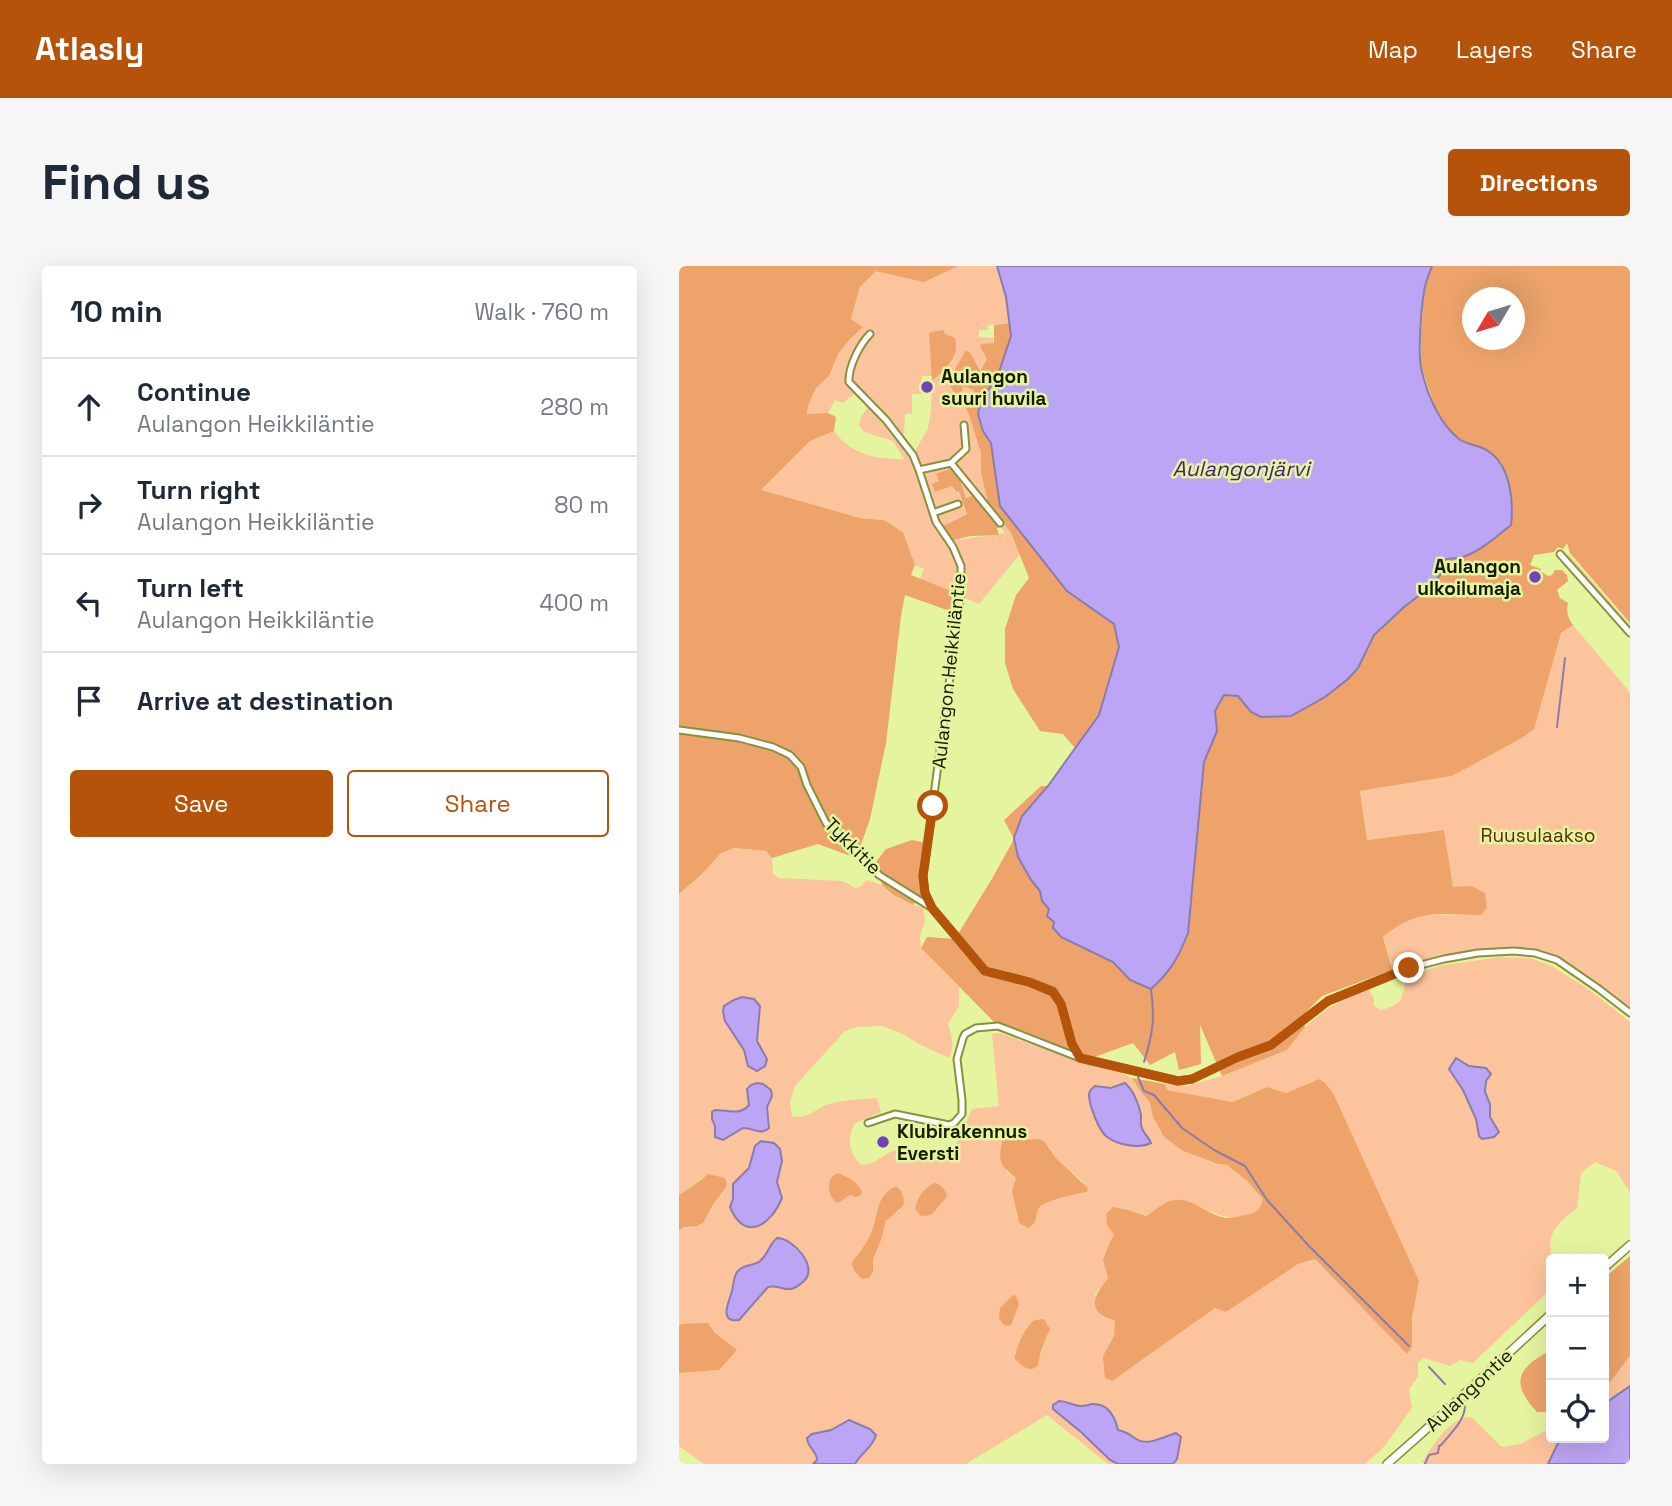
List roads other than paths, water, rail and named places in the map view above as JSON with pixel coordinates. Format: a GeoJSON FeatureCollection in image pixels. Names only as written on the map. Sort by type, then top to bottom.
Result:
{"type":"FeatureCollection","features":[{"type":"Feature","properties":{"kind":"street","name":"Aulangon Heikkiläntie"},"geometry":{"type":"LineString","coordinates":[[870,334],[862,342],[848,373],[849,382],[886,420],[912,455],[936,522],[953,547],[961,566],[961,595],[923,876],[925,893],[932,908],[985,971],[1029,982],[1053,992],[1061,1004],[1072,1044],[1080,1058]]}},
{"type":"Feature","properties":{"kind":"street"},"geometry":{"type":"LineString","coordinates":[[919,470],[951,463],[960,457],[966,449],[964,425]]}},
{"type":"Feature","properties":{"kind":"street"},"geometry":{"type":"LineString","coordinates":[[951,463],[1000,523]]}},
{"type":"Feature","properties":{"kind":"street"},"geometry":{"type":"LineString","coordinates":[[933,513],[958,504]]}},
{"type":"Feature","properties":{"kind":"street"},"geometry":{"type":"LineString","coordinates":[[1560,554],[1630,633]]}},
{"type":"Feature","properties":{"kind":"street","name":"Tykkitie"},"geometry":{"type":"LineString","coordinates":[[679,730],[739,738],[773,747],[790,755],[801,767],[807,786],[826,823],[858,851],[879,875],[932,908]]}},
{"type":"Feature","properties":{"kind":"street"},"geometry":{"type":"LineString","coordinates":[[868,1124],[895,1114],[949,1125],[954,1123],[962,1114],[957,1059],[965,1034],[976,1028],[998,1026],[1080,1058],[1178,1081],[1192,1079],[1271,1045],[1328,1001],[1409,968],[1478,953],[1514,951],[1535,953],[1557,960],[1630,1013]]}},
{"type":"Feature","properties":{"kind":"street"},"geometry":{"type":"LineString","coordinates":[[1609,1264],[1630,1245]]}},
{"type":"Feature","properties":{"kind":"street","name":"Aulangontie"},"geometry":{"type":"LineString","coordinates":[[1387,1464],[1548,1317]]}},
{"type":"Feature","properties":{"kind":"water","name":"Aulangonjärvi"},"geometry":{"type":"Polygon","coordinates":[[[997,266],[1432,266],[1425,289],[1420,330],[1420,361],[1427,387],[1445,424],[1462,441],[1485,449],[1495,457],[1509,484],[1511,525],[1476,551],[1441,562],[1441,574],[1429,588],[1374,635],[1358,668],[1325,697],[1291,716],[1261,717],[1251,712],[1238,696],[1224,695],[1215,711],[1217,731],[1204,762],[1188,933],[1173,964],[1151,989],[1130,980],[1113,962],[1061,937],[1053,928],[1054,922],[1047,916],[1049,909],[1042,901],[1040,891],[1018,857],[1014,838],[1022,816],[1048,786],[1099,715],[1119,647],[1114,624],[1067,591],[1000,506],[991,443],[983,431],[978,414],[980,405],[1000,369],[1011,336],[1006,297],[997,266]]]}},
{"type":"Feature","properties":{"kind":"water"},"geometry":{"type":"Polygon","coordinates":[[[742,997],[754,999],[760,1006],[757,1041],[767,1059],[765,1066],[757,1071],[748,1066],[744,1050],[725,1021],[724,1006],[742,997]]]}},
{"type":"Feature","properties":{"kind":"water"},"geometry":{"type":"Polygon","coordinates":[[[1456,1058],[1469,1066],[1486,1068],[1491,1074],[1486,1081],[1485,1092],[1490,1104],[1490,1117],[1499,1132],[1494,1137],[1482,1139],[1479,1136],[1476,1119],[1463,1090],[1449,1069],[1456,1058]]]}},
{"type":"Feature","properties":{"kind":"water"},"geometry":{"type":"Polygon","coordinates":[[[757,1083],[771,1090],[772,1096],[767,1107],[769,1128],[760,1132],[743,1128],[723,1140],[715,1137],[712,1112],[742,1110],[749,1105],[747,1089],[757,1083]]]}},
{"type":"Feature","properties":{"kind":"water"},"geometry":{"type":"Polygon","coordinates":[[[1125,1083],[1137,1102],[1141,1126],[1151,1143],[1146,1145],[1135,1146],[1112,1140],[1104,1134],[1095,1118],[1089,1099],[1091,1090],[1095,1086],[1111,1088],[1125,1083]]]}},
{"type":"Feature","properties":{"kind":"water"},"geometry":{"type":"Polygon","coordinates":[[[761,1141],[774,1143],[780,1149],[782,1161],[777,1182],[782,1198],[765,1222],[750,1227],[743,1225],[736,1218],[730,1207],[733,1184],[749,1168],[755,1146],[761,1141]]]}},
{"type":"Feature","properties":{"kind":"water"},"geometry":{"type":"Polygon","coordinates":[[[777,1238],[797,1248],[806,1261],[808,1275],[793,1288],[768,1287],[739,1320],[729,1318],[727,1311],[737,1272],[760,1261],[777,1238]]]}},
{"type":"Feature","properties":{"kind":"water"},"geometry":{"type":"Polygon","coordinates":[[[1630,1386],[1630,1464],[1548,1464],[1558,1443],[1609,1443],[1609,1401],[1630,1386]]]}},
{"type":"Feature","properties":{"kind":"water"},"geometry":{"type":"Polygon","coordinates":[[[1059,1401],[1078,1406],[1098,1404],[1113,1416],[1118,1430],[1142,1442],[1176,1433],[1181,1437],[1177,1459],[1173,1464],[1118,1464],[1110,1460],[1053,1409],[1053,1405],[1059,1401]]]}},
{"type":"Feature","properties":{"kind":"water"},"geometry":{"type":"Polygon","coordinates":[[[849,1420],[870,1429],[876,1435],[870,1447],[855,1464],[813,1464],[817,1457],[807,1438],[812,1434],[831,1430],[849,1420]]]}},
{"type":"Feature","properties":{"kind":"waterway"},"geometry":{"type":"LineString","coordinates":[[1557,727],[1565,658]]}},
{"type":"Feature","properties":{"kind":"waterway"},"geometry":{"type":"LineString","coordinates":[[1144,1062],[1152,1026],[1151,989]]}},
{"type":"Feature","properties":{"kind":"waterway"},"geometry":{"type":"LineString","coordinates":[[1138,1077],[1144,1091],[1154,1095],[1182,1128],[1214,1150],[1245,1166],[1267,1200],[1409,1346]]}},
{"type":"Feature","properties":{"kind":"waterway"},"geometry":{"type":"LineString","coordinates":[[1429,1367],[1445,1384]]}},
{"type":"Feature","properties":{"kind":"waterway"},"geometry":{"type":"LineString","coordinates":[[1425,1464],[1429,1455],[1438,1453],[1439,1446],[1457,1426],[1465,1405]]}},
{"type":"Feature","properties":{"kind":"place","name":"Aulangon suuri huvila"},"geometry":{"type":"Point","coordinates":[927,387]}},
{"type":"Feature","properties":{"kind":"place","name":"Aulangon ulkoilumaja"},"geometry":{"type":"Point","coordinates":[1535,577]}},
{"type":"Feature","properties":{"kind":"place","name":"Klubirakennus Eversti"},"geometry":{"type":"Point","coordinates":[883,1142]}},
{"type":"Feature","properties":{"kind":"park label","name":"Ruusulaakso"},"geometry":{"type":"Point","coordinates":[1538,835]}}]}
